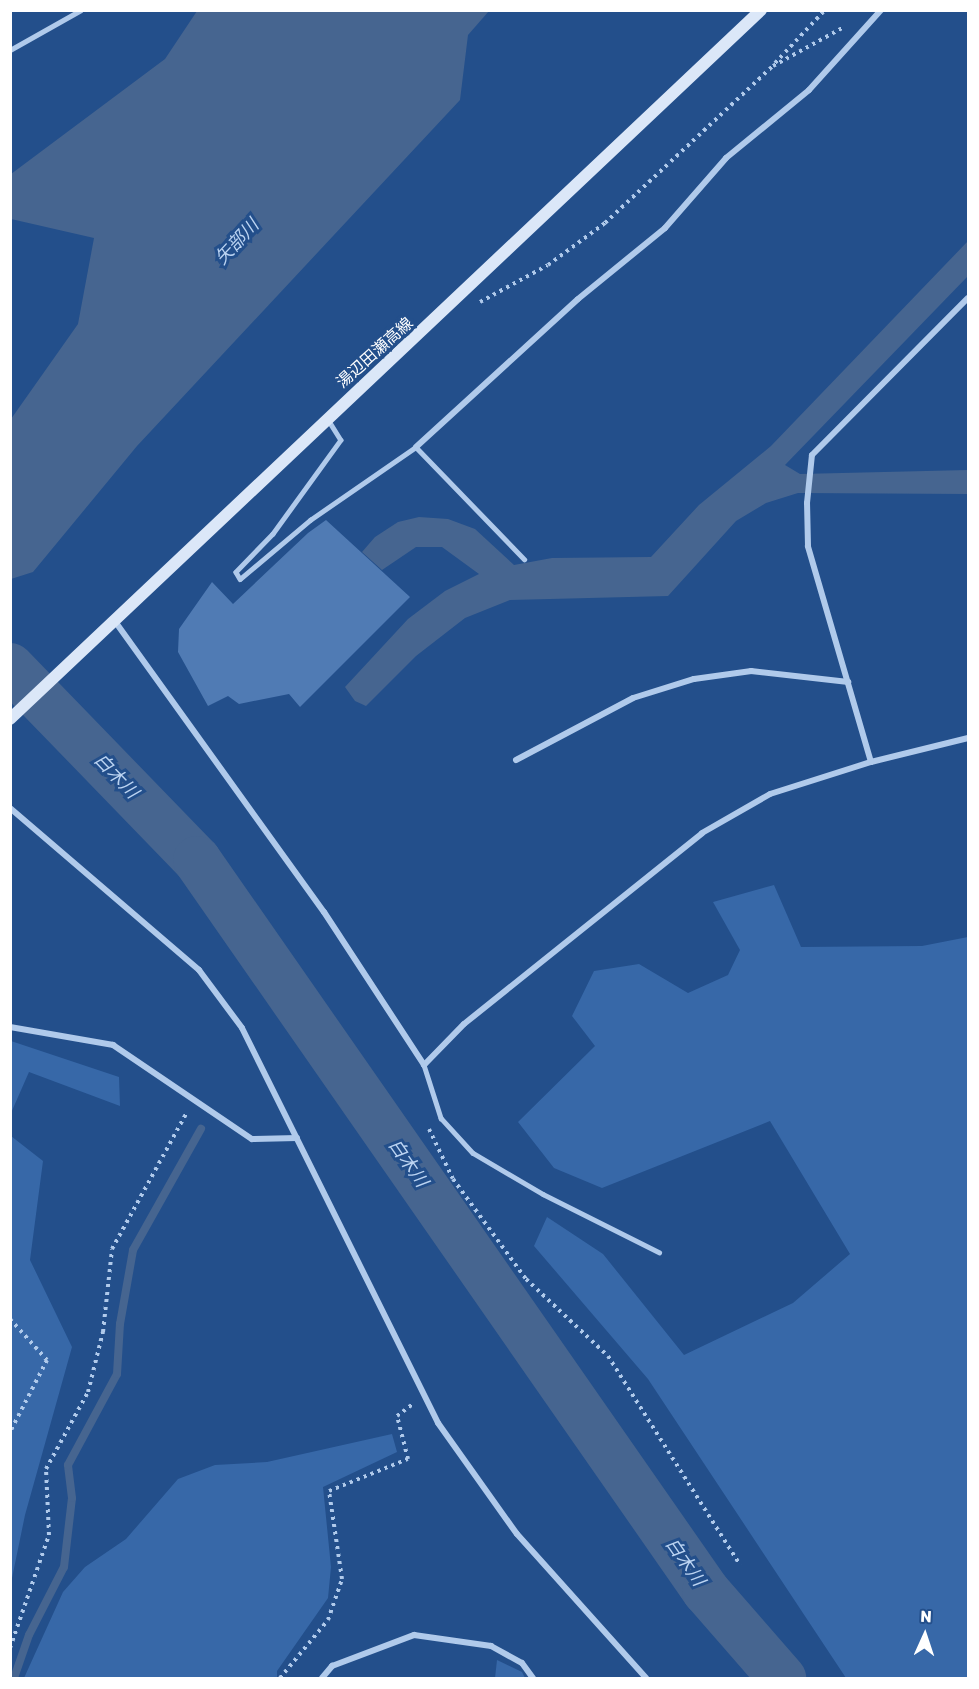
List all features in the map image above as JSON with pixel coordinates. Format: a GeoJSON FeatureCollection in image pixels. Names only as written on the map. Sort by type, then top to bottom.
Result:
{"type":"FeatureCollection","features":[{"type":"Feature","properties":{"kind":"main road","name":"湯辺田瀬高線"},"geometry":{"type":"LineString","coordinates":[[10,719],[761,10]]}},
{"type":"Feature","properties":{"kind":"street"},"geometry":{"type":"LineString","coordinates":[[416,447],[578,299],[665,228],[726,158],[809,90],[881,10]]}},
{"type":"Feature","properties":{"kind":"street"},"geometry":{"type":"LineString","coordinates":[[872,762],[808,546],[807,503],[812,455],[969,298]]}},
{"type":"Feature","properties":{"kind":"street"},"geometry":{"type":"LineString","coordinates":[[114,620],[324,912],[424,1065],[464,1024],[702,833],[770,794],[872,762],[969,738]]}},
{"type":"Feature","properties":{"kind":"street"},"geometry":{"type":"LineString","coordinates":[[516,760],[633,698],[693,679],[751,671],[848,682]]}},
{"type":"Feature","properties":{"kind":"street"},"geometry":{"type":"LineString","coordinates":[[10,808],[199,970],[242,1028],[424,1396],[465,1467],[517,1534],[646,1678]]}},
{"type":"Feature","properties":{"kind":"street"},"geometry":{"type":"LineString","coordinates":[[10,1027],[113,1045],[252,1139],[297,1138]]}},
{"type":"Feature","properties":{"kind":"street"},"geometry":{"type":"LineString","coordinates":[[322,1678],[332,1666],[414,1635],[491,1646],[522,1664],[533,1678]]}},
{"type":"Feature","properties":{"kind":"lane"},"geometry":{"type":"LineString","coordinates":[[10,50],[81,10]]}},
{"type":"Feature","properties":{"kind":"lane"},"geometry":{"type":"LineString","coordinates":[[327,418],[341,440],[273,534],[236,572],[240,579],[310,520],[416,447],[524,559]]}},
{"type":"Feature","properties":{"kind":"lane"},"geometry":{"type":"LineString","coordinates":[[424,1065],[441,1118],[473,1153],[543,1194],[659,1252]]}},
{"type":"Feature","properties":{"kind":"path"},"geometry":{"type":"LineString","coordinates":[[472,305],[493,298],[548,265],[605,223],[773,66],[825,10]]}},
{"type":"Feature","properties":{"kind":"path"},"geometry":{"type":"LineString","coordinates":[[773,66],[844,27]]}},
{"type":"Feature","properties":{"kind":"path"},"geometry":{"type":"LineString","coordinates":[[10,1648],[49,1535],[46,1469],[88,1392],[103,1332],[112,1249],[193,1101]]}},
{"type":"Feature","properties":{"kind":"path"},"geometry":{"type":"LineString","coordinates":[[428,1123],[429,1135],[453,1179],[526,1279],[608,1356],[740,1565]]}},
{"type":"Feature","properties":{"kind":"path"},"geometry":{"type":"LineString","coordinates":[[10,1319],[47,1360],[10,1432]]}},
{"type":"Feature","properties":{"kind":"path"},"geometry":{"type":"LineString","coordinates":[[280,1678],[328,1620],[342,1579],[329,1491],[408,1459],[397,1416],[424,1396]]}},
{"type":"Feature","properties":{"kind":"shaded area"},"geometry":{"type":"Polygon","coordinates":[[[774,885],[801,947],[922,946],[968,937],[968,1678],[846,1678],[648,1379],[534,1246],[547,1217],[603,1254],[684,1355],[793,1303],[850,1254],[770,1121],[602,1188],[554,1168],[518,1122],[595,1046],[572,1016],[594,971],[639,964],[688,993],[728,975],[740,950],[713,902],[774,885]]]}},
{"type":"Feature","properties":{"kind":"shaded area"},"geometry":{"type":"Polygon","coordinates":[[[11,1041],[119,1077],[120,1106],[29,1072],[11,1113],[11,1041]]]}},
{"type":"Feature","properties":{"kind":"shaded area"},"geometry":{"type":"Polygon","coordinates":[[[11,1136],[43,1161],[30,1260],[72,1347],[25,1515],[11,1583],[11,1136]]]}},
{"type":"Feature","properties":{"kind":"shaded area"},"geometry":{"type":"Polygon","coordinates":[[[392,1434],[397,1452],[323,1487],[331,1567],[328,1598],[277,1671],[277,1678],[24,1678],[63,1592],[85,1567],[126,1539],[178,1479],[215,1465],[267,1462],[392,1434]]]}},
{"type":"Feature","properties":{"kind":"shaded area"},"geometry":{"type":"Polygon","coordinates":[[[497,1660],[522,1672],[525,1678],[495,1678],[497,1660]]]}},
{"type":"Feature","properties":{"kind":"water","name":"矢部川"},"geometry":{"type":"Polygon","coordinates":[[[197,11],[489,11],[468,35],[460,100],[137,446],[33,572],[11,579],[11,419],[78,324],[94,238],[11,219],[11,174],[165,59],[197,11]]]}},
{"type":"Feature","properties":{"kind":"water"},"geometry":{"type":"Polygon","coordinates":[[[968,241],[968,276],[785,465],[800,474],[968,470],[968,494],[798,493],[766,503],[736,521],[668,596],[510,600],[465,618],[416,656],[366,706],[355,701],[345,687],[408,619],[445,591],[479,574],[442,547],[416,547],[382,570],[362,552],[375,537],[398,522],[419,517],[448,519],[475,529],[514,565],[552,558],[651,557],[699,505],[771,446],[968,241]]]}},
{"type":"Feature","properties":{"kind":"building"},"geometry":{"type":"Polygon","coordinates":[[[326,520],[410,597],[300,707],[289,694],[239,704],[228,696],[208,706],[178,652],[179,629],[212,582],[233,604],[308,533],[326,520]]]}},
{"type":"Feature","properties":{"kind":"waterway","name":"白木川"},"geometry":{"type":"LineString","coordinates":[[10,667],[197,860],[706,1591],[782,1678]]}},
{"type":"Feature","properties":{"kind":"waterway"},"geometry":{"type":"LineString","coordinates":[[14,1678],[29,1635],[64,1567],[72,1498],[68,1465],[117,1374],[120,1324],[133,1250],[201,1129]]}}]}
